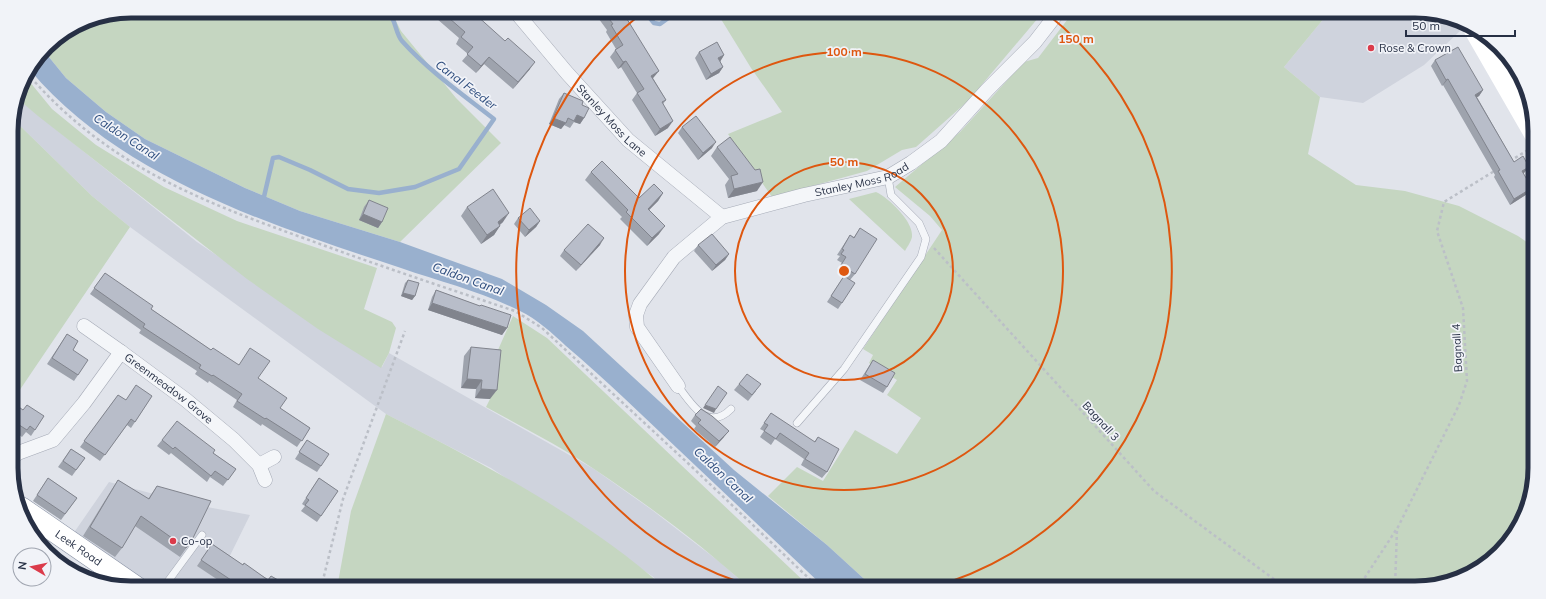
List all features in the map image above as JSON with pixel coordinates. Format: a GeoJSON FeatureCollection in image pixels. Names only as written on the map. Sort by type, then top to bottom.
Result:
{"type":"FeatureCollection","features":[{"type":"Feature","properties":{"kind":"highway","name":"Leek Road"},"geometry":{"type":"LineString","coordinates":[[38,529],[124,581]]}},
{"type":"Feature","properties":{"kind":"street","name":"Stanley Moss Lane"},"geometry":{"type":"LineString","coordinates":[[521,18],[567,73],[628,140],[722,217]]}},
{"type":"Feature","properties":{"kind":"street","name":"Stanley Moss Road"},"geometry":{"type":"LineString","coordinates":[[678,386],[637,327],[636,315],[640,304],[674,257],[722,217],[804,195],[888,177],[911,163],[941,141],[987,90],[1035,42],[1054,18]]}},
{"type":"Feature","properties":{"kind":"street"},"geometry":{"type":"LineString","coordinates":[[1478,37],[1527,123]]}},
{"type":"Feature","properties":{"kind":"street"},"geometry":{"type":"LineString","coordinates":[[84,326],[121,352]]}},
{"type":"Feature","properties":{"kind":"street","name":"Greenmeadow Grove"},"geometry":{"type":"LineString","coordinates":[[18,453],[53,440],[84,403],[121,352],[186,400],[234,440],[259,465],[265,480]]}},
{"type":"Feature","properties":{"kind":"street"},"geometry":{"type":"LineString","coordinates":[[259,465],[274,457]]}},
{"type":"Feature","properties":{"kind":"lane"},"geometry":{"type":"LineString","coordinates":[[797,422],[844,369],[921,257],[926,239],[919,223],[891,195],[888,177]]}},
{"type":"Feature","properties":{"kind":"lane"},"geometry":{"type":"LineString","coordinates":[[678,386],[702,414],[708,418],[721,418],[731,409]]}},
{"type":"Feature","properties":{"kind":"lane"},"geometry":{"type":"LineString","coordinates":[[167,581],[202,535]]}},
{"type":"Feature","properties":{"kind":"path"},"geometry":{"type":"LineString","coordinates":[[32,78],[71,118],[97,140],[124,158],[171,185],[268,226],[515,311],[542,328],[692,467],[812,581]]}},
{"type":"Feature","properties":{"kind":"path"},"geometry":{"type":"LineString","coordinates":[[1508,162],[1528,150]]}},
{"type":"Feature","properties":{"kind":"path","name":"Bagnall 4"},"geometry":{"type":"LineString","coordinates":[[1394,581],[1397,529],[1459,404],[1466,381],[1463,308],[1437,231],[1444,202],[1502,166]]}},
{"type":"Feature","properties":{"kind":"path","name":"Bagnall 3"},"geometry":{"type":"LineString","coordinates":[[926,239],[1154,491],[1276,581]]}},
{"type":"Feature","properties":{"kind":"path"},"geometry":{"type":"LineString","coordinates":[[323,581],[343,499],[405,330]]}},
{"type":"Feature","properties":{"kind":"path"},"geometry":{"type":"LineString","coordinates":[[1363,581],[1397,529]]}},
{"type":"Feature","properties":{"kind":"shaded area","name":"Rose & Crown"},"geometry":{"type":"Polygon","coordinates":[[[1324,18],[1430,19],[1452,24],[1457,27],[1460,31],[1424,65],[1363,103],[1320,97],[1284,67],[1324,18]]]}},
{"type":"Feature","properties":{"kind":"shaded area"},"geometry":{"type":"Polygon","coordinates":[[[22,102],[197,242],[382,367],[389,353],[594,469],[652,510],[721,563],[741,581],[657,581],[491,468],[386,414],[130,227],[92,196],[18,124],[22,102]]]}},
{"type":"Feature","properties":{"kind":"shaded area"},"geometry":{"type":"Polygon","coordinates":[[[109,482],[191,504],[250,515],[217,581],[144,581],[73,534],[109,482]]]}},
{"type":"Feature","properties":{"kind":"green space"},"geometry":{"type":"Polygon","coordinates":[[[123,18],[394,18],[401,31],[456,98],[501,143],[400,242],[300,211],[245,188],[145,139],[106,112],[66,78],[47,55],[56,46],[74,33],[94,24],[109,20],[123,18]]]}},
{"type":"Feature","properties":{"kind":"green space"},"geometry":{"type":"Polygon","coordinates":[[[720,18],[1038,18],[968,101],[916,147],[902,150],[867,171],[772,197],[728,134],[782,112],[751,68],[720,18]]]}},
{"type":"Feature","properties":{"kind":"green space"},"geometry":{"type":"Polygon","coordinates":[[[1069,18],[1324,18],[1284,67],[1320,97],[1308,154],[1356,185],[1405,191],[1459,206],[1518,236],[1528,243],[1527,483],[1522,505],[1516,518],[1509,531],[1490,553],[1472,566],[1452,575],[1423,581],[866,581],[827,545],[768,496],[797,467],[823,481],[855,430],[897,454],[921,418],[887,395],[897,380],[869,363],[873,355],[863,349],[942,230],[930,216],[895,187],[960,132],[1024,62],[1038,58],[1069,18]]]}},
{"type":"Feature","properties":{"kind":"green space"},"geometry":{"type":"Polygon","coordinates":[[[30,82],[52,109],[96,145],[164,187],[237,221],[377,268],[364,309],[392,322],[396,328],[389,353],[381,368],[318,329],[247,279],[22,102],[30,82]]]}},
{"type":"Feature","properties":{"kind":"green space"},"geometry":{"type":"Polygon","coordinates":[[[18,124],[92,196],[130,227],[18,393],[18,124]]]}},
{"type":"Feature","properties":{"kind":"green space"},"geometry":{"type":"Polygon","coordinates":[[[876,192],[894,205],[909,224],[912,231],[912,237],[905,251],[849,199],[876,192]]]}},
{"type":"Feature","properties":{"kind":"green space"},"geometry":{"type":"Polygon","coordinates":[[[513,316],[547,338],[804,581],[741,581],[693,541],[614,483],[568,452],[486,407],[490,399],[494,359],[513,316]]]}},
{"type":"Feature","properties":{"kind":"green space"},"geometry":{"type":"Polygon","coordinates":[[[386,414],[531,492],[600,537],[656,581],[338,581],[351,511],[386,414]]]}},
{"type":"Feature","properties":{"kind":"water","name":"Caldon Canal"},"geometry":{"type":"Polygon","coordinates":[[[47,55],[66,78],[106,112],[145,139],[245,188],[300,211],[400,242],[502,279],[546,305],[583,331],[734,470],[827,545],[866,581],[818,581],[610,385],[550,331],[532,318],[491,298],[301,234],[250,215],[201,193],[153,169],[108,140],[67,108],[34,74],[47,55]]]}},
{"type":"Feature","properties":{"kind":"building"},"geometry":{"type":"Polygon","coordinates":[[[449,18],[479,18],[505,41],[508,38],[535,62],[518,82],[489,57],[481,66],[467,54],[473,47],[461,37],[465,32],[449,18]]]}},
{"type":"Feature","properties":{"kind":"building"},"geometry":{"type":"Polygon","coordinates":[[[608,18],[626,18],[659,71],[651,76],[666,100],[662,102],[673,121],[660,129],[637,93],[644,89],[626,61],[623,62],[615,50],[623,45],[611,25],[613,24],[608,18]]]}},
{"type":"Feature","properties":{"kind":"building"},"geometry":{"type":"Polygon","coordinates":[[[717,42],[724,55],[718,58],[723,67],[711,74],[699,52],[717,42]]]}},
{"type":"Feature","properties":{"kind":"building"},"geometry":{"type":"Polygon","coordinates":[[[1458,47],[1483,90],[1475,95],[1514,162],[1523,156],[1528,165],[1528,168],[1522,171],[1528,181],[1528,190],[1514,199],[1498,171],[1500,170],[1448,79],[1446,80],[1435,60],[1458,47]]]}},
{"type":"Feature","properties":{"kind":"building"},"geometry":{"type":"Polygon","coordinates":[[[564,93],[583,101],[582,105],[589,108],[584,118],[577,115],[574,121],[568,118],[566,123],[553,118],[564,93]]]}},
{"type":"Feature","properties":{"kind":"building"},"geometry":{"type":"Polygon","coordinates":[[[696,116],[716,142],[703,153],[682,127],[696,116]]]}},
{"type":"Feature","properties":{"kind":"building"},"geometry":{"type":"Polygon","coordinates":[[[730,137],[755,170],[760,169],[763,182],[734,189],[731,176],[738,174],[717,147],[730,137]]]}},
{"type":"Feature","properties":{"kind":"building"},"geometry":{"type":"Polygon","coordinates":[[[602,161],[639,198],[654,184],[663,193],[648,209],[665,226],[652,238],[626,212],[628,210],[591,172],[602,161]]]}},
{"type":"Feature","properties":{"kind":"building"},"geometry":{"type":"Polygon","coordinates":[[[493,189],[509,213],[498,222],[500,226],[487,235],[467,207],[493,189]]]}},
{"type":"Feature","properties":{"kind":"building"},"geometry":{"type":"Polygon","coordinates":[[[369,200],[388,208],[382,222],[363,214],[369,200]]]}},
{"type":"Feature","properties":{"kind":"building"},"geometry":{"type":"Polygon","coordinates":[[[530,208],[540,221],[529,230],[518,218],[530,208]]]}},
{"type":"Feature","properties":{"kind":"building"},"geometry":{"type":"Polygon","coordinates":[[[588,224],[604,238],[581,265],[564,250],[588,224]]]}},
{"type":"Feature","properties":{"kind":"building"},"geometry":{"type":"Polygon","coordinates":[[[860,228],[877,239],[855,274],[841,265],[846,257],[841,254],[844,250],[842,249],[850,235],[854,238],[860,228]]]}},
{"type":"Feature","properties":{"kind":"building"},"geometry":{"type":"Polygon","coordinates":[[[712,234],[729,254],[716,265],[698,245],[712,234]]]}},
{"type":"Feature","properties":{"kind":"building"},"geometry":{"type":"Polygon","coordinates":[[[105,273],[153,306],[151,309],[211,350],[213,348],[239,365],[250,348],[270,361],[258,378],[287,398],[280,408],[310,428],[302,441],[237,401],[242,394],[213,375],[212,376],[199,368],[201,365],[143,327],[145,324],[94,288],[105,273]]]}},
{"type":"Feature","properties":{"kind":"building"},"geometry":{"type":"Polygon","coordinates":[[[844,276],[855,283],[842,303],[831,296],[844,276]]]}},
{"type":"Feature","properties":{"kind":"building"},"geometry":{"type":"Polygon","coordinates":[[[408,280],[419,283],[415,296],[403,293],[408,280]]]}},
{"type":"Feature","properties":{"kind":"building"},"geometry":{"type":"Polygon","coordinates":[[[436,290],[480,306],[481,305],[511,315],[507,328],[432,303],[436,290]]]}},
{"type":"Feature","properties":{"kind":"building"},"geometry":{"type":"Polygon","coordinates":[[[67,334],[78,341],[73,350],[88,360],[78,375],[52,358],[67,334]]]}},
{"type":"Feature","properties":{"kind":"building"},"geometry":{"type":"Polygon","coordinates":[[[471,347],[501,350],[497,390],[481,389],[482,380],[467,379],[471,347]]]}},
{"type":"Feature","properties":{"kind":"building"},"geometry":{"type":"Polygon","coordinates":[[[873,360],[895,373],[887,387],[865,374],[873,360]]]}},
{"type":"Feature","properties":{"kind":"building"},"geometry":{"type":"Polygon","coordinates":[[[747,374],[761,384],[752,395],[739,384],[747,374]]]}},
{"type":"Feature","properties":{"kind":"building"},"geometry":{"type":"Polygon","coordinates":[[[136,385],[152,396],[135,422],[131,419],[105,455],[84,441],[118,395],[126,400],[136,385]]]}},
{"type":"Feature","properties":{"kind":"building"},"geometry":{"type":"Polygon","coordinates":[[[718,386],[727,393],[716,409],[705,405],[718,386]]]}},
{"type":"Feature","properties":{"kind":"building"},"geometry":{"type":"Polygon","coordinates":[[[27,405],[44,416],[35,430],[30,426],[27,430],[18,424],[18,406],[23,410],[27,405]]]}},
{"type":"Feature","properties":{"kind":"building"},"geometry":{"type":"Polygon","coordinates":[[[701,409],[712,416],[729,431],[719,441],[698,423],[701,420],[695,415],[701,409]]]}},
{"type":"Feature","properties":{"kind":"building"},"geometry":{"type":"Polygon","coordinates":[[[771,413],[815,442],[818,437],[839,449],[827,472],[805,459],[809,453],[780,433],[776,439],[764,431],[768,425],[764,423],[771,413]]]}},
{"type":"Feature","properties":{"kind":"building"},"geometry":{"type":"Polygon","coordinates":[[[177,421],[215,450],[213,453],[236,469],[228,480],[215,471],[211,476],[175,447],[173,449],[162,440],[177,421]]]}},
{"type":"Feature","properties":{"kind":"building"},"geometry":{"type":"Polygon","coordinates":[[[307,440],[329,454],[321,466],[299,452],[307,440]]]}},
{"type":"Feature","properties":{"kind":"building"},"geometry":{"type":"Polygon","coordinates":[[[71,449],[85,458],[76,470],[63,461],[71,449]]]}},
{"type":"Feature","properties":{"kind":"building"},"geometry":{"type":"Polygon","coordinates":[[[48,478],[77,498],[65,514],[37,495],[48,478]]]}},
{"type":"Feature","properties":{"kind":"building"},"geometry":{"type":"Polygon","coordinates":[[[319,478],[338,491],[321,516],[305,505],[309,500],[306,498],[319,478]]]}},
{"type":"Feature","properties":{"kind":"building"},"geometry":{"type":"Polygon","coordinates":[[[118,480],[149,499],[157,486],[211,501],[192,540],[186,548],[141,516],[122,548],[90,527],[118,480]]]}},
{"type":"Feature","properties":{"kind":"building"},"geometry":{"type":"Polygon","coordinates":[[[212,544],[243,565],[244,563],[268,580],[271,576],[280,581],[232,581],[201,560],[212,544]]]}},
{"type":"Feature","properties":{"kind":"waterway","name":"Canal Feeder"},"geometry":{"type":"LineString","coordinates":[[263,201],[273,158],[279,157],[310,170],[348,189],[379,193],[415,187],[459,169],[494,119],[446,82],[412,52],[400,38],[392,18]]}},
{"type":"Feature","properties":{"kind":"waterway"},"geometry":{"type":"LineString","coordinates":[[650,18],[654,23],[660,24],[668,18]]}},
{"type":"Feature","properties":{"kind":"place","name":"Rose & Crown"},"geometry":{"type":"Point","coordinates":[1371,48]}},
{"type":"Feature","properties":{"kind":"place","name":"Co-op"},"geometry":{"type":"Point","coordinates":[173,541]}}]}
